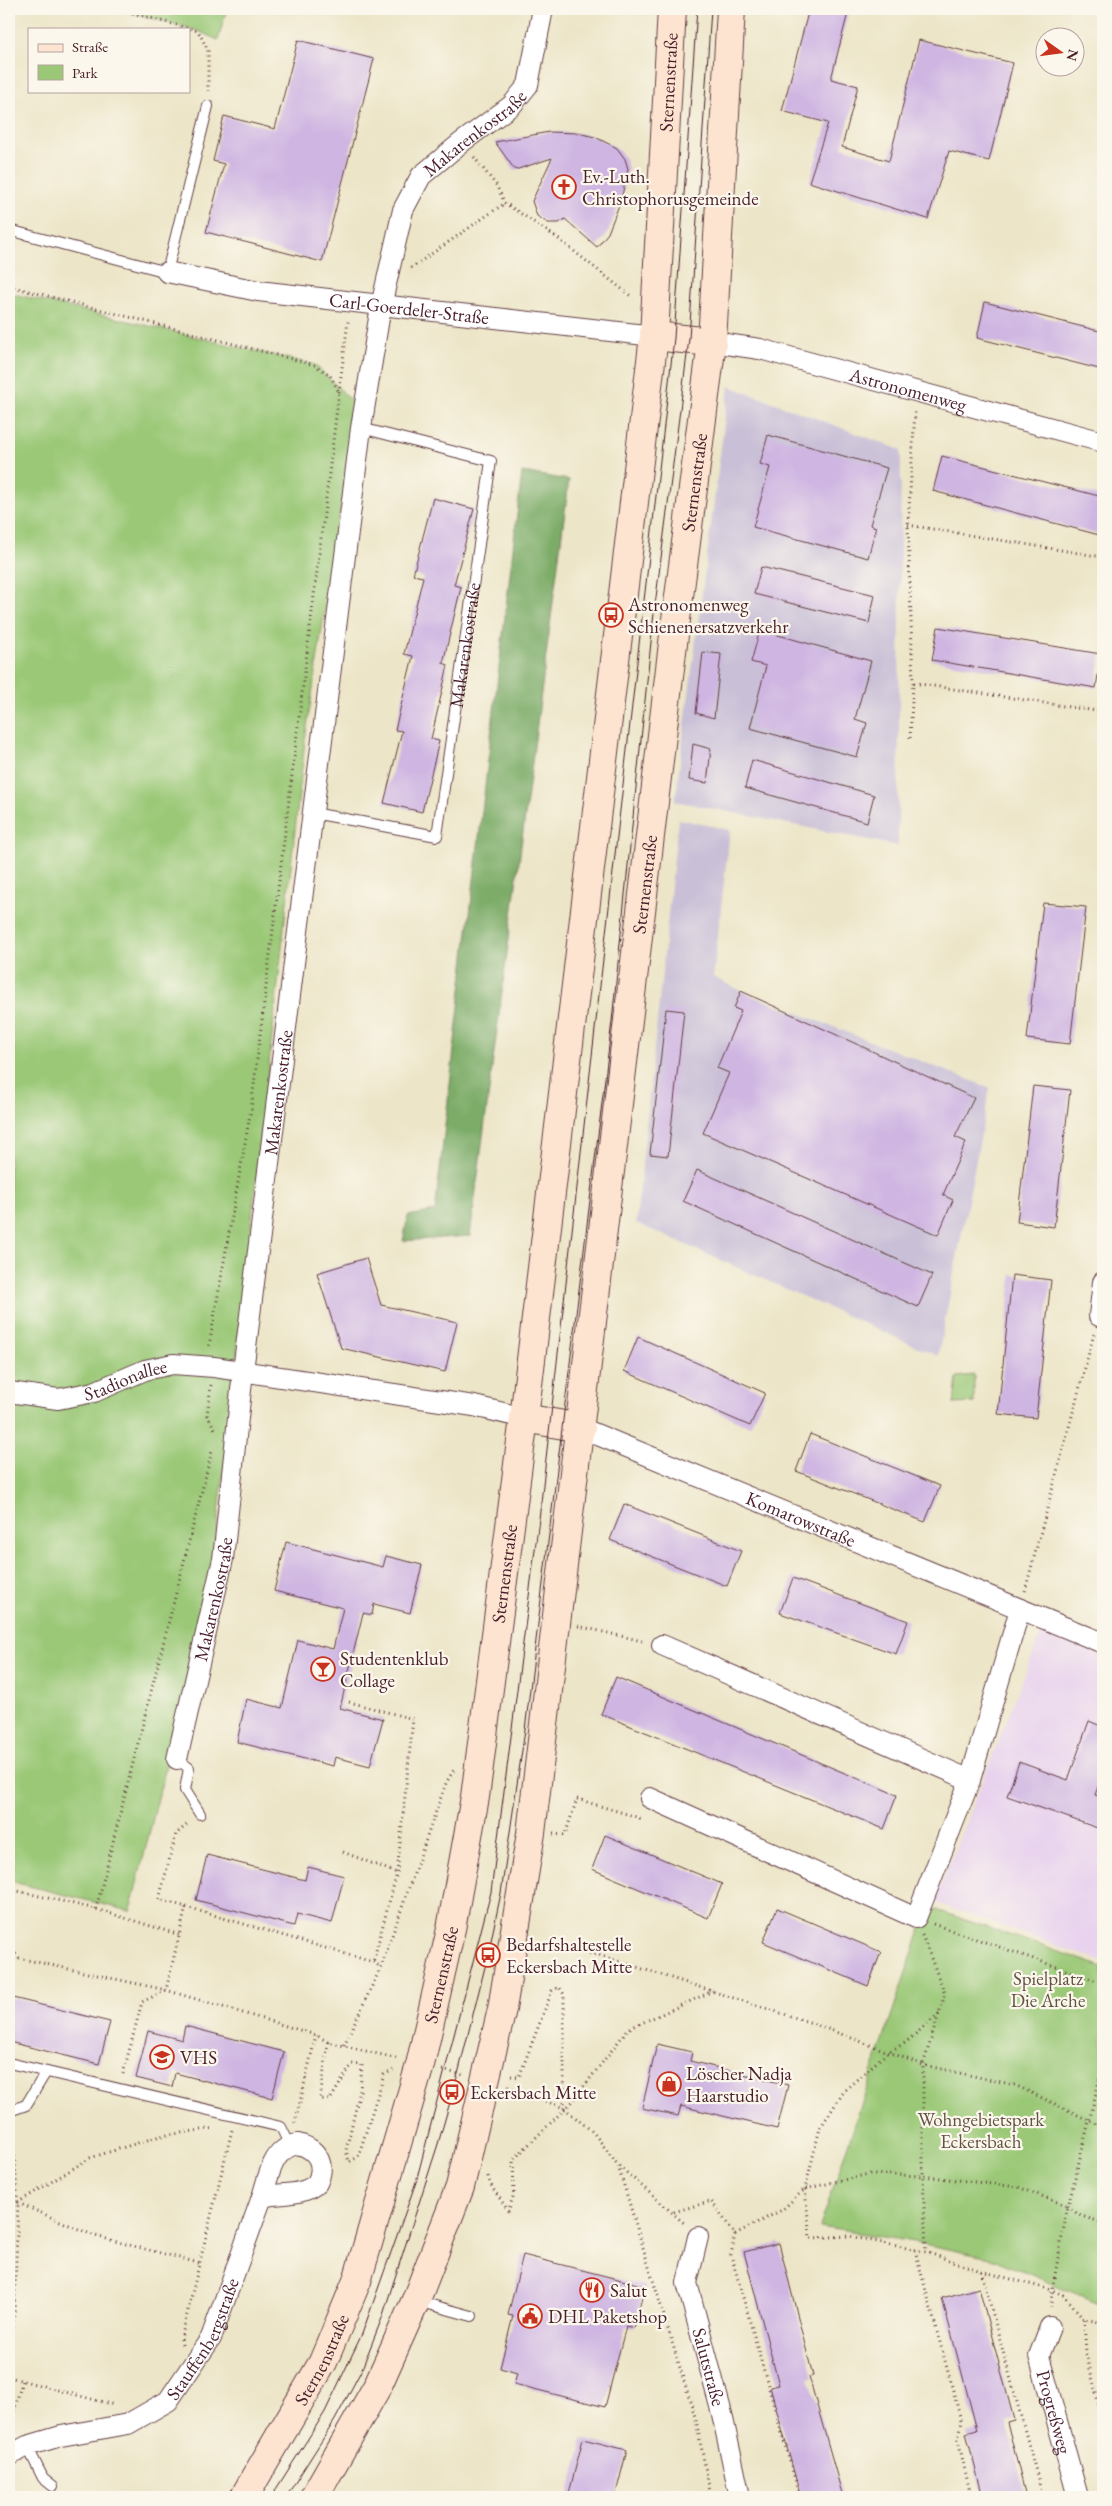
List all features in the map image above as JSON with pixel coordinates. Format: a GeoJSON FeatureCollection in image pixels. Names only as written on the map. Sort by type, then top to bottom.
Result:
{"type":"FeatureCollection","features":[{"type":"Feature","properties":{"kind":"street","name":"Makarenkostraße"},"geometry":{"type":"LineString","coordinates":[[177,1759],[223,1559],[243,1371],[361,428],[381,306],[403,210],[421,176],[462,142],[512,105],[528,85],[543,9]]}},
{"type":"Feature","properties":{"kind":"street","name":"Sternenstraße"},"geometry":{"type":"LineString","coordinates":[[244,2497],[323,2362],[357,2281],[420,2065],[451,1929],[475,1797],[524,1418],[655,326],[672,9]]}},
{"type":"Feature","properties":{"kind":"street","name":"Sternenstraße"},"geometry":{"type":"LineString","coordinates":[[314,2497],[377,2387],[416,2300],[460,2187],[502,2009],[514,1940],[531,1833],[581,1428],[674,635],[712,342],[731,9]]}},
{"type":"Feature","properties":{"kind":"street","name":"Carl-Goerdeler-Straße"},"geometry":{"type":"LineString","coordinates":[[167,272],[258,291],[381,306],[655,326]]}},
{"type":"Feature","properties":{"kind":"street"},"geometry":{"type":"LineString","coordinates":[[655,326],[712,342]]}},
{"type":"Feature","properties":{"kind":"street","name":"Astronomenweg"},"geometry":{"type":"LineString","coordinates":[[712,342],[760,349],[1103,442]]}},
{"type":"Feature","properties":{"kind":"street"},"geometry":{"type":"LineString","coordinates":[[1101,1317],[1103,1282]]}},
{"type":"Feature","properties":{"kind":"street","name":"Stadionallee"},"geometry":{"type":"LineString","coordinates":[[9,1392],[58,1399],[94,1392],[145,1370],[173,1364],[243,1371]]}},
{"type":"Feature","properties":{"kind":"street"},"geometry":{"type":"LineString","coordinates":[[243,1371],[474,1406],[524,1418],[581,1428]]}},
{"type":"Feature","properties":{"kind":"street","name":"Komarowstraße"},"geometry":{"type":"LineString","coordinates":[[581,1428],[1103,1643]]}},
{"type":"Feature","properties":{"kind":"street"},"geometry":{"type":"LineString","coordinates":[[650,1798],[916,1918],[970,1780],[1020,1609]]}},
{"type":"Feature","properties":{"kind":"street"},"geometry":{"type":"LineString","coordinates":[[662,1646],[970,1780]]}},
{"type":"Feature","properties":{"kind":"street"},"geometry":{"type":"LineString","coordinates":[[262,2197],[278,2193],[302,2192],[317,2183],[321,2166],[314,2151],[307,2146],[290,2146]]}},
{"type":"Feature","properties":{"kind":"street","name":"Stauffenbergstraße"},"geometry":{"type":"LineString","coordinates":[[9,2456],[27,2446],[61,2436],[128,2424],[168,2401],[211,2338],[275,2158],[284,2148],[290,2146]]}},
{"type":"Feature","properties":{"kind":"street","name":"Salutstraße"},"geometry":{"type":"LineString","coordinates":[[698,2237],[687,2284],[722,2414],[740,2497]]}},
{"type":"Feature","properties":{"kind":"street","name":"Progreßweg"},"geometry":{"type":"LineString","coordinates":[[1050,2328],[1039,2356],[1078,2497]]}},
{"type":"Feature","properties":{"kind":"lane"},"geometry":{"type":"LineString","coordinates":[[9,230],[167,272],[208,106]]}},
{"type":"Feature","properties":{"kind":"lane","name":"Makarenkostraße"},"geometry":{"type":"LineString","coordinates":[[313,813],[437,836],[491,461],[361,428]]}},
{"type":"Feature","properties":{"kind":"lane","name":"Makarenkostraße"},"geometry":{"type":"LineString","coordinates":[[177,1759],[189,1768],[185,1790],[200,1814]]}},
{"type":"Feature","properties":{"kind":"lane"},"geometry":{"type":"LineString","coordinates":[[9,2063],[281,2127],[290,2146]]}},
{"type":"Feature","properties":{"kind":"lane"},"geometry":{"type":"LineString","coordinates":[[10,2111],[26,2105],[46,2072]]}},
{"type":"Feature","properties":{"kind":"lane"},"geometry":{"type":"LineString","coordinates":[[416,2300],[472,2316]]}},
{"type":"Feature","properties":{"kind":"lane"},"geometry":{"type":"LineString","coordinates":[[27,2446],[43,2478],[53,2486]]}},
{"type":"Feature","properties":{"kind":"path"},"geometry":{"type":"LineString","coordinates":[[118,9],[187,28]]}},
{"type":"Feature","properties":{"kind":"path"},"geometry":{"type":"LineString","coordinates":[[190,29],[198,31],[208,50],[208,106]]}},
{"type":"Feature","properties":{"kind":"path"},"geometry":{"type":"LineString","coordinates":[[462,142],[496,185],[505,203],[556,237],[655,326]]}},
{"type":"Feature","properties":{"kind":"path"},"geometry":{"type":"LineString","coordinates":[[387,284],[505,203]]}},
{"type":"Feature","properties":{"kind":"path"},"geometry":{"type":"LineString","coordinates":[[9,286],[315,365],[330,375],[339,392]]}},
{"type":"Feature","properties":{"kind":"path"},"geometry":{"type":"LineString","coordinates":[[217,1432],[207,1415],[214,1367],[207,1355],[252,1109],[350,302]]}},
{"type":"Feature","properties":{"kind":"path"},"geometry":{"type":"LineString","coordinates":[[910,738],[913,683],[908,525],[916,390]]}},
{"type":"Feature","properties":{"kind":"path"},"geometry":{"type":"LineString","coordinates":[[908,525],[1103,557]]}},
{"type":"Feature","properties":{"kind":"path"},"geometry":{"type":"LineString","coordinates":[[913,683],[1103,712]]}},
{"type":"Feature","properties":{"kind":"path"},"geometry":{"type":"LineString","coordinates":[[1020,1609],[1101,1317]]}},
{"type":"Feature","properties":{"kind":"path"},"geometry":{"type":"LineString","coordinates":[[96,1909],[215,1442]]}},
{"type":"Feature","properties":{"kind":"path"},"geometry":{"type":"LineString","coordinates":[[557,1621],[662,1646]]}},
{"type":"Feature","properties":{"kind":"path"},"geometry":{"type":"LineString","coordinates":[[348,1702],[413,1719],[397,1873],[372,1962]]}},
{"type":"Feature","properties":{"kind":"path"},"geometry":{"type":"LineString","coordinates":[[344,2045],[381,1967],[446,1783],[456,1768]]}},
{"type":"Feature","properties":{"kind":"path"},"geometry":{"type":"LineString","coordinates":[[531,1833],[565,1835],[577,1799],[640,1818],[650,1798]]}},
{"type":"Feature","properties":{"kind":"path"},"geometry":{"type":"LineString","coordinates":[[200,1814],[176,1834],[159,1899],[372,1962],[381,1967]]}},
{"type":"Feature","properties":{"kind":"path"},"geometry":{"type":"LineString","coordinates":[[343,1852],[397,1873]]}},
{"type":"Feature","properties":{"kind":"path"},"geometry":{"type":"LineString","coordinates":[[9,1889],[96,1909],[180,1935]]}},
{"type":"Feature","properties":{"kind":"path"},"geometry":{"type":"LineString","coordinates":[[119,2089],[142,2002],[166,1990],[186,1907]]}},
{"type":"Feature","properties":{"kind":"path"},"geometry":{"type":"LineString","coordinates":[[916,1918],[1103,1983]]}},
{"type":"Feature","properties":{"kind":"path"},"geometry":{"type":"LineString","coordinates":[[916,1918],[945,1994],[923,2065],[923,2176],[926,2252]]}},
{"type":"Feature","properties":{"kind":"path"},"geometry":{"type":"LineString","coordinates":[[514,1940],[599,1954],[714,1990],[923,2065],[1015,2085],[1103,2127]]}},
{"type":"Feature","properties":{"kind":"path"},"geometry":{"type":"LineString","coordinates":[[9,1946],[19,1959]]}},
{"type":"Feature","properties":{"kind":"path"},"geometry":{"type":"LineString","coordinates":[[9,1956],[166,1990],[316,2035],[328,2042],[401,2059],[395,2069],[384,2075],[358,2157],[349,2162],[346,2150],[360,2091],[362,2065],[352,2064],[330,2100],[320,2099],[328,2042]]}},
{"type":"Feature","properties":{"kind":"path"},"geometry":{"type":"LineString","coordinates":[[564,2108],[564,1994],[559,1987],[552,1991],[519,2077],[511,2076],[509,2087],[564,2108],[593,2132],[618,2165],[673,2212],[698,2237]]}},
{"type":"Feature","properties":{"kind":"path"},"geometry":{"type":"LineString","coordinates":[[472,2142],[486,2168],[491,2187],[502,2200],[508,2212],[514,2194],[513,2160],[572,2102],[628,2029],[714,1990]]}},
{"type":"Feature","properties":{"kind":"path"},"geometry":{"type":"LineString","coordinates":[[939,2014],[905,2043],[888,2052],[845,2090],[820,2128],[805,2189],[810,2238],[849,2236],[926,2252],[981,2271],[1052,2290],[1065,2296],[1084,2319],[1086,2353],[1103,2421]]}},
{"type":"Feature","properties":{"kind":"path"},"geometry":{"type":"LineString","coordinates":[[290,2146],[316,2035]]}},
{"type":"Feature","properties":{"kind":"path"},"geometry":{"type":"LineString","coordinates":[[420,2065],[484,2080]]}},
{"type":"Feature","properties":{"kind":"path"},"geometry":{"type":"LineString","coordinates":[[1050,2328],[1052,2290],[1068,2206],[1103,2065]]}},
{"type":"Feature","properties":{"kind":"path"},"geometry":{"type":"LineString","coordinates":[[9,2342],[14,2318],[18,2202],[10,2111]]}},
{"type":"Feature","properties":{"kind":"path"},"geometry":{"type":"LineString","coordinates":[[9,2208],[90,2158],[160,2136],[218,2128],[235,2117]]}},
{"type":"Feature","properties":{"kind":"path"},"geometry":{"type":"LineString","coordinates":[[186,2376],[181,2339],[235,2117]]}},
{"type":"Feature","properties":{"kind":"path"},"geometry":{"type":"LineString","coordinates":[[618,2165],[696,2420],[711,2497]]}},
{"type":"Feature","properties":{"kind":"path"},"geometry":{"type":"LineString","coordinates":[[735,2234],[782,2210],[805,2189],[869,2174],[923,2176],[1018,2187],[1068,2206],[1079,2215],[1103,2223]]}},
{"type":"Feature","properties":{"kind":"path"},"geometry":{"type":"LineString","coordinates":[[673,2212],[712,2201],[735,2234],[732,2255],[800,2497]]}},
{"type":"Feature","properties":{"kind":"path"},"geometry":{"type":"LineString","coordinates":[[18,2202],[95,2236],[199,2263]]}},
{"type":"Feature","properties":{"kind":"path"},"geometry":{"type":"LineString","coordinates":[[914,2250],[961,2420],[958,2439],[971,2497]]}},
{"type":"Feature","properties":{"kind":"path"},"geometry":{"type":"LineString","coordinates":[[981,2271],[1042,2497]]}},
{"type":"Feature","properties":{"kind":"path"},"geometry":{"type":"LineString","coordinates":[[9,2314],[14,2318]]}},
{"type":"Feature","properties":{"kind":"path"},"geometry":{"type":"LineString","coordinates":[[1084,2319],[1103,2323]]}},
{"type":"Feature","properties":{"kind":"path"},"geometry":{"type":"LineString","coordinates":[[9,2377],[148,2414]]}},
{"type":"Feature","properties":{"kind":"path"},"geometry":{"type":"LineString","coordinates":[[14,2416],[22,2381]]}},
{"type":"Feature","properties":{"kind":"shaded area"},"geometry":{"type":"Polygon","coordinates":[[[729,386],[901,450],[898,846],[675,801],[729,386]]]}},
{"type":"Feature","properties":{"kind":"shaded area"},"geometry":{"type":"Polygon","coordinates":[[[678,819],[730,830],[713,977],[741,991],[990,1088],[938,1356],[636,1223],[678,819]]]}},
{"type":"Feature","properties":{"kind":"shaded area"},"geometry":{"type":"Polygon","coordinates":[[[1043,1629],[1103,1653],[1103,1962],[934,1902],[1043,1629]]]}},
{"type":"Feature","properties":{"kind":"green space"},"geometry":{"type":"Polygon","coordinates":[[[118,9],[227,9],[218,40],[187,28],[118,9]]]}},
{"type":"Feature","properties":{"kind":"green space"},"geometry":{"type":"Polygon","coordinates":[[[9,293],[315,365],[356,405],[305,740],[211,1585],[130,1911],[9,1881],[9,293]]]}},
{"type":"Feature","properties":{"kind":"green space"},"geometry":{"type":"Polygon","coordinates":[[[522,472],[569,480],[470,1236],[403,1241],[408,1216],[435,1211],[522,472]]]}},
{"type":"Feature","properties":{"kind":"green space"},"geometry":{"type":"Polygon","coordinates":[[[974,1375],[974,1403],[954,1404],[957,1377],[974,1375]]]}},
{"type":"Feature","properties":{"kind":"green space","name":"Wohngebietspark Eckersbach"},"geometry":{"type":"Polygon","coordinates":[[[928,1907],[1103,1967],[1103,2305],[991,2258],[920,2243],[820,2227],[928,1907]]]}},
{"type":"Feature","properties":{"kind":"building"},"geometry":{"type":"Polygon","coordinates":[[[809,9],[849,9],[831,79],[858,86],[842,147],[889,161],[919,40],[1013,63],[989,161],[949,151],[928,219],[809,182],[828,123],[782,111],[809,9]]]}},
{"type":"Feature","properties":{"kind":"building"},"geometry":{"type":"Polygon","coordinates":[[[298,40],[374,59],[322,262],[206,232],[224,164],[213,161],[224,116],[275,129],[298,40]]]}},
{"type":"Feature","properties":{"kind":"building","name":"Ev.-Luth. Christophorusgemeinde"},"geometry":{"type":"Polygon","coordinates":[[[549,132],[578,133],[595,137],[617,148],[625,159],[628,169],[621,200],[608,233],[597,247],[565,219],[559,223],[548,223],[537,216],[532,201],[552,158],[515,170],[495,142],[549,132]]]}},
{"type":"Feature","properties":{"kind":"building"},"geometry":{"type":"Polygon","coordinates":[[[985,302],[1103,332],[1103,370],[977,338],[985,302]]]}},
{"type":"Feature","properties":{"kind":"building"},"geometry":{"type":"Polygon","coordinates":[[[768,435],[887,468],[870,525],[876,527],[868,558],[753,527],[770,467],[760,464],[768,435]]]}},
{"type":"Feature","properties":{"kind":"building"},"geometry":{"type":"Polygon","coordinates":[[[942,456],[1103,497],[1103,536],[933,491],[942,456]]]}},
{"type":"Feature","properties":{"kind":"building"},"geometry":{"type":"Polygon","coordinates":[[[433,498],[474,509],[454,585],[461,587],[443,663],[448,665],[431,739],[439,741],[422,812],[384,803],[402,731],[395,730],[413,656],[404,654],[423,577],[413,575],[433,498]]]}},
{"type":"Feature","properties":{"kind":"building"},"geometry":{"type":"Polygon","coordinates":[[[761,567],[875,595],[869,623],[754,594],[761,567]]]}},
{"type":"Feature","properties":{"kind":"building"},"geometry":{"type":"Polygon","coordinates":[[[938,627],[1101,654],[1096,688],[932,660],[938,627]]]}},
{"type":"Feature","properties":{"kind":"building"},"geometry":{"type":"Polygon","coordinates":[[[760,630],[871,661],[855,719],[867,723],[857,757],[750,728],[766,666],[751,662],[760,630]]]}},
{"type":"Feature","properties":{"kind":"building"},"geometry":{"type":"Polygon","coordinates":[[[703,652],[721,654],[714,718],[696,713],[703,652]]]}},
{"type":"Feature","properties":{"kind":"building"},"geometry":{"type":"Polygon","coordinates":[[[693,744],[711,749],[707,783],[689,780],[693,744]]]}},
{"type":"Feature","properties":{"kind":"building"},"geometry":{"type":"Polygon","coordinates":[[[752,760],[874,795],[867,822],[745,788],[752,760]]]}},
{"type":"Feature","properties":{"kind":"building"},"geometry":{"type":"Polygon","coordinates":[[[1043,903],[1086,907],[1070,1044],[1027,1039],[1043,903]]]}},
{"type":"Feature","properties":{"kind":"building"},"geometry":{"type":"Polygon","coordinates":[[[741,991],[974,1098],[955,1137],[966,1142],[943,1195],[953,1200],[938,1235],[703,1133],[729,1073],[717,1068],[741,1011],[734,1008],[741,991]]]}},
{"type":"Feature","properties":{"kind":"building"},"geometry":{"type":"Polygon","coordinates":[[[666,1009],[684,1011],[668,1156],[650,1154],[666,1009]]]}},
{"type":"Feature","properties":{"kind":"building"},"geometry":{"type":"Polygon","coordinates":[[[1033,1086],[1070,1090],[1054,1227],[1017,1222],[1033,1086]]]}},
{"type":"Feature","properties":{"kind":"building"},"geometry":{"type":"Polygon","coordinates":[[[697,1170],[932,1275],[918,1307],[683,1201],[697,1170]]]}},
{"type":"Feature","properties":{"kind":"building"},"geometry":{"type":"Polygon","coordinates":[[[366,1258],[381,1305],[457,1322],[445,1372],[341,1348],[317,1273],[366,1258]]]}},
{"type":"Feature","properties":{"kind":"building"},"geometry":{"type":"Polygon","coordinates":[[[1012,1275],[1051,1280],[1036,1418],[998,1414],[1012,1275]]]}},
{"type":"Feature","properties":{"kind":"building"},"geometry":{"type":"Polygon","coordinates":[[[638,1337],[765,1393],[750,1426],[624,1371],[638,1337]]]}},
{"type":"Feature","properties":{"kind":"building"},"geometry":{"type":"Polygon","coordinates":[[[810,1434],[940,1486],[925,1522],[796,1471],[810,1434]]]}},
{"type":"Feature","properties":{"kind":"building"},"geometry":{"type":"Polygon","coordinates":[[[624,1504],[741,1551],[727,1586],[610,1540],[624,1504]]]}},
{"type":"Feature","properties":{"kind":"building"},"geometry":{"type":"Polygon","coordinates":[[[286,1542],[383,1567],[386,1556],[422,1565],[410,1613],[374,1604],[372,1615],[363,1613],[340,1708],[383,1719],[370,1766],[335,1757],[333,1766],[237,1742],[246,1699],[282,1708],[298,1640],[333,1649],[343,1608],[274,1591],[286,1542]]]}},
{"type":"Feature","properties":{"kind":"building"},"geometry":{"type":"Polygon","coordinates":[[[793,1578],[908,1621],[896,1654],[780,1613],[793,1578]]]}},
{"type":"Feature","properties":{"kind":"building"},"geometry":{"type":"Polygon","coordinates":[[[616,1677],[897,1795],[884,1829],[601,1714],[616,1677]]]}},
{"type":"Feature","properties":{"kind":"building"},"geometry":{"type":"Polygon","coordinates":[[[1089,1721],[1103,1727],[1103,1773],[1095,1795],[1103,1797],[1103,1830],[1007,1796],[1019,1762],[1068,1780],[1089,1721]]]}},
{"type":"Feature","properties":{"kind":"building"},"geometry":{"type":"Polygon","coordinates":[[[605,1835],[722,1884],[708,1918],[592,1869],[605,1835]]]}},
{"type":"Feature","properties":{"kind":"building"},"geometry":{"type":"Polygon","coordinates":[[[207,1855],[305,1880],[308,1867],[344,1876],[332,1923],[297,1914],[294,1926],[196,1900],[207,1855]]]}},
{"type":"Feature","properties":{"kind":"building"},"geometry":{"type":"Polygon","coordinates":[[[777,1908],[881,1952],[868,1986],[763,1942],[777,1908]]]}},
{"type":"Feature","properties":{"kind":"building"},"geometry":{"type":"Polygon","coordinates":[[[9,1997],[110,2022],[99,2064],[9,2042],[9,1997]]]}},
{"type":"Feature","properties":{"kind":"building"},"geometry":{"type":"Polygon","coordinates":[[[185,2026],[284,2052],[272,2098],[175,2073],[172,2087],[136,2078],[148,2031],[182,2040],[185,2026]]]}},
{"type":"Feature","properties":{"kind":"building"},"geometry":{"type":"Polygon","coordinates":[[[657,2044],[692,2052],[690,2061],[788,2085],[777,2129],[681,2106],[678,2116],[642,2108],[657,2044]]]}},
{"type":"Feature","properties":{"kind":"building"},"geometry":{"type":"Polygon","coordinates":[[[779,2243],[813,2376],[809,2377],[843,2497],[801,2497],[770,2387],[779,2385],[744,2252],[779,2243]]]}},
{"type":"Feature","properties":{"kind":"building"},"geometry":{"type":"Polygon","coordinates":[[[523,2255],[645,2286],[634,2328],[626,2326],[605,2407],[514,2384],[517,2373],[500,2368],[513,2316],[508,2315],[523,2255]]]}},
{"type":"Feature","properties":{"kind":"building"},"geometry":{"type":"Polygon","coordinates":[[[979,2288],[1014,2420],[1007,2422],[1026,2497],[983,2497],[966,2433],[977,2430],[942,2298],[979,2288]]]}},
{"type":"Feature","properties":{"kind":"building"},"geometry":{"type":"Polygon","coordinates":[[[583,2439],[627,2450],[615,2497],[568,2497],[583,2439]]]}},
{"type":"Feature","properties":{"kind":"tram line"},"geometry":{"type":"LineString","coordinates":[[271,2497],[325,2412],[362,2334],[416,2182],[491,1892],[540,1511],[674,338],[697,9]]}},
{"type":"Feature","properties":{"kind":"tram line"},"geometry":{"type":"LineString","coordinates":[[286,2497],[335,2420],[361,2371],[382,2318],[438,2144],[458,2074],[488,1955],[501,1893],[525,1730],[612,1021],[654,613],[689,339],[711,9]]}},
{"type":"Feature","properties":{"kind":"place","name":"Ev.-Luth. Christophorusgemeinde"},"geometry":{"type":"Point","coordinates":[564,187]}},
{"type":"Feature","properties":{"kind":"place","name":"Astronomenweg Schienenersatzverkehr"},"geometry":{"type":"Point","coordinates":[611,615]}},
{"type":"Feature","properties":{"kind":"place","name":"Studentenklub Collage"},"geometry":{"type":"Point","coordinates":[323,1669]}},
{"type":"Feature","properties":{"kind":"place","name":"Bedarfshaltestelle Eckersbach Mitte"},"geometry":{"type":"Point","coordinates":[488,1955]}},
{"type":"Feature","properties":{"kind":"place","name":"VHS"},"geometry":{"type":"Point","coordinates":[162,2057]}},
{"type":"Feature","properties":{"kind":"place","name":"Löscher Nadja Haarstudio"},"geometry":{"type":"Point","coordinates":[669,2084]}},
{"type":"Feature","properties":{"kind":"place","name":"Eckersbach Mitte"},"geometry":{"type":"Point","coordinates":[452,2092]}},
{"type":"Feature","properties":{"kind":"place","name":"Salut"},"geometry":{"type":"Point","coordinates":[592,2290]}},
{"type":"Feature","properties":{"kind":"place","name":"DHL Paketshop"},"geometry":{"type":"Point","coordinates":[530,2316]}},
{"type":"Feature","properties":{"kind":"park label","name":"Spielplatz Die Arche"},"geometry":{"type":"Point","coordinates":[1048,1989]}}]}
